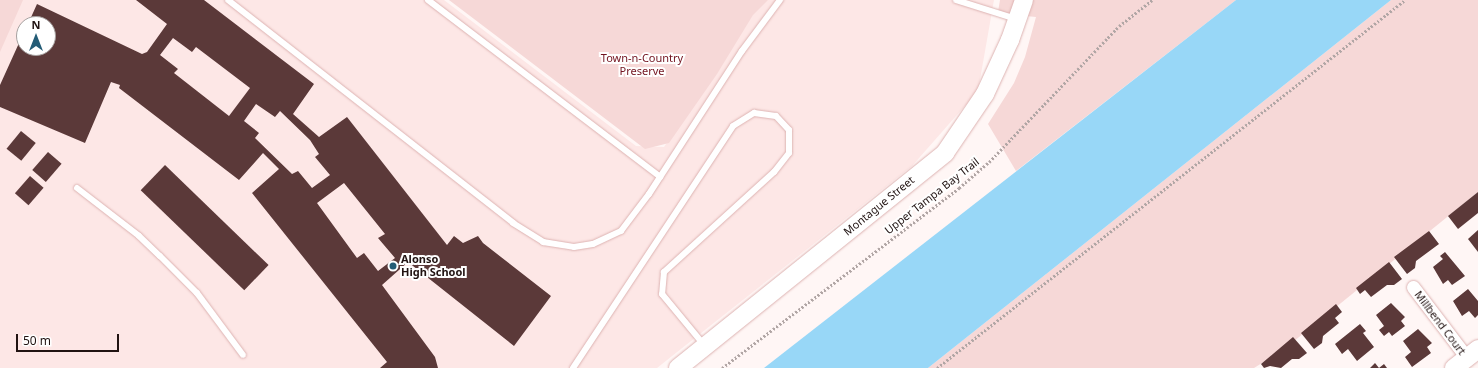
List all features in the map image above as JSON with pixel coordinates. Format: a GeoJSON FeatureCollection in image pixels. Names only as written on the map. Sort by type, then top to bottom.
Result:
{"type":"FeatureCollection","features":[{"type":"Feature","properties":{"kind":"street","name":"Montague Street"},"geometry":{"type":"LineString","coordinates":[[678,368],[945,153],[985,94],[1018,20],[1024,0]]}},
{"type":"Feature","properties":{"kind":"street","name":"Millbend Court"},"geometry":{"type":"LineString","coordinates":[[1413,287],[1466,358]]}},
{"type":"Feature","properties":{"kind":"lane"},"geometry":{"type":"LineString","coordinates":[[228,0],[514,223],[544,242],[574,247],[593,244],[621,231],[660,177],[742,51],[780,0]]}},
{"type":"Feature","properties":{"kind":"lane"},"geometry":{"type":"LineString","coordinates":[[428,0],[660,177]]}},
{"type":"Feature","properties":{"kind":"lane"},"geometry":{"type":"LineString","coordinates":[[956,0],[1018,20]]}},
{"type":"Feature","properties":{"kind":"lane"},"geometry":{"type":"LineString","coordinates":[[573,368],[733,126],[754,113],[776,116],[788,130],[788,153],[774,172],[664,272],[662,294],[705,346]]}},
{"type":"Feature","properties":{"kind":"lane"},"geometry":{"type":"LineString","coordinates":[[77,188],[139,236],[160,256],[197,294],[244,355]]}},
{"type":"Feature","properties":{"kind":"path","name":"Upper Tampa Bay Trail"},"geometry":{"type":"LineString","coordinates":[[722,368],[959,188],[1005,145],[1119,26],[1152,0]]}},
{"type":"Feature","properties":{"kind":"path"},"geometry":{"type":"LineString","coordinates":[[937,368],[1405,0]]}},
{"type":"Feature","properties":{"kind":"shaded area","name":"Alonso High School"},"geometry":{"type":"Polygon","coordinates":[[[0,0],[444,0],[636,146],[664,147],[755,11],[767,0],[994,0],[978,91],[912,166],[657,368],[0,368],[0,0]]]}},
{"type":"Feature","properties":{"kind":"green space"},"geometry":{"type":"Polygon","coordinates":[[[0,0],[23,0],[0,52],[0,0]]]}},
{"type":"Feature","properties":{"kind":"green space","name":"Town-n-Country Preserve"},"geometry":{"type":"Polygon","coordinates":[[[449,0],[768,0],[753,15],[717,74],[669,143],[645,149],[449,0]]]}},
{"type":"Feature","properties":{"kind":"green space"},"geometry":{"type":"Polygon","coordinates":[[[1000,0],[1016,0],[1012,14],[998,12],[1000,0]]]}},
{"type":"Feature","properties":{"kind":"green space"},"geometry":{"type":"Polygon","coordinates":[[[1032,0],[1236,0],[1016,171],[988,124],[1014,83],[1025,57],[1036,17],[1026,16],[1032,0]]]}},
{"type":"Feature","properties":{"kind":"green space"},"geometry":{"type":"Polygon","coordinates":[[[1391,0],[1478,0],[1478,192],[1283,350],[1254,368],[928,368],[1391,0]]]}},
{"type":"Feature","properties":{"kind":"water"},"geometry":{"type":"Polygon","coordinates":[[[1236,0],[1391,0],[928,368],[764,368],[1236,0]]]}},
{"type":"Feature","properties":{"kind":"building"},"geometry":{"type":"Polygon","coordinates":[[[136,0],[204,0],[314,84],[293,114],[319,137],[347,117],[447,245],[454,236],[463,243],[478,236],[483,243],[551,296],[514,346],[408,262],[382,285],[435,357],[438,368],[380,368],[387,362],[252,193],[279,169],[263,153],[239,180],[119,88],[120,85],[111,82],[85,143],[0,107],[0,85],[16,50],[16,56],[56,56],[56,16],[32,16],[37,4],[142,54],[147,52],[167,24],[136,0]],[[173,38],[160,55],[178,69],[174,73],[229,116],[250,88],[196,47],[192,52],[173,38]],[[256,104],[244,121],[259,133],[255,138],[292,174],[298,171],[312,188],[330,175],[315,157],[319,154],[310,140],[280,111],[275,117],[256,104]],[[344,183],[317,203],[357,258],[364,253],[378,271],[395,258],[378,238],[385,234],[344,183]]]}},
{"type":"Feature","properties":{"kind":"building"},"geometry":{"type":"Polygon","coordinates":[[[21,131],[36,143],[21,161],[7,149],[21,131]]]}},
{"type":"Feature","properties":{"kind":"building"},"geometry":{"type":"Polygon","coordinates":[[[48,152],[62,164],[46,182],[32,170],[48,152]]]}},
{"type":"Feature","properties":{"kind":"building"},"geometry":{"type":"Polygon","coordinates":[[[165,165],[269,265],[244,290],[141,190],[165,165]]]}},
{"type":"Feature","properties":{"kind":"building"},"geometry":{"type":"Polygon","coordinates":[[[30,176],[44,188],[28,205],[15,193],[30,176]]]}},
{"type":"Feature","properties":{"kind":"building"},"geometry":{"type":"Polygon","coordinates":[[[1478,192],[1478,213],[1458,229],[1448,216],[1478,192]]]}},
{"type":"Feature","properties":{"kind":"building"},"geometry":{"type":"Polygon","coordinates":[[[1478,230],[1478,252],[1468,239],[1478,230]]]}},
{"type":"Feature","properties":{"kind":"building"},"geometry":{"type":"Polygon","coordinates":[[[1429,231],[1439,244],[1416,261],[1415,268],[1407,274],[1394,257],[1429,231]]]}},
{"type":"Feature","properties":{"kind":"building"},"geometry":{"type":"Polygon","coordinates":[[[1445,252],[1465,276],[1452,285],[1448,280],[1443,284],[1433,267],[1443,259],[1440,256],[1445,252]]]}},
{"type":"Feature","properties":{"kind":"building"},"geometry":{"type":"Polygon","coordinates":[[[1389,262],[1402,279],[1394,285],[1387,285],[1371,297],[1365,290],[1360,294],[1356,288],[1389,262]]]}},
{"type":"Feature","properties":{"kind":"building"},"geometry":{"type":"Polygon","coordinates":[[[1468,289],[1478,301],[1478,315],[1475,318],[1469,311],[1462,316],[1453,301],[1468,289]]]}},
{"type":"Feature","properties":{"kind":"building"},"geometry":{"type":"Polygon","coordinates":[[[1391,303],[1405,317],[1401,321],[1405,326],[1392,336],[1389,332],[1384,336],[1379,330],[1384,326],[1376,315],[1391,303]]]}},
{"type":"Feature","properties":{"kind":"building"},"geometry":{"type":"Polygon","coordinates":[[[1336,304],[1342,312],[1335,318],[1339,323],[1323,336],[1322,343],[1314,349],[1301,333],[1336,304]]]}},
{"type":"Feature","properties":{"kind":"building"},"geometry":{"type":"Polygon","coordinates":[[[1360,324],[1366,331],[1363,333],[1374,347],[1357,361],[1348,349],[1342,354],[1335,344],[1360,324]]]}},
{"type":"Feature","properties":{"kind":"building"},"geometry":{"type":"Polygon","coordinates":[[[1418,329],[1432,343],[1427,347],[1431,353],[1412,367],[1405,357],[1411,352],[1403,341],[1418,329]]]}},
{"type":"Feature","properties":{"kind":"building"},"geometry":{"type":"Polygon","coordinates":[[[1293,337],[1307,353],[1299,359],[1292,359],[1281,368],[1270,366],[1264,368],[1261,364],[1293,337]]]}},
{"type":"Feature","properties":{"kind":"building"},"geometry":{"type":"Polygon","coordinates":[[[1375,363],[1379,368],[1370,368],[1375,363]]]}},
{"type":"Feature","properties":{"kind":"building"},"geometry":{"type":"Polygon","coordinates":[[[1384,364],[1387,368],[1379,368],[1384,364]]]}},
{"type":"Feature","properties":{"kind":"place","name":"Alonso High School"},"geometry":{"type":"Point","coordinates":[393,266]}}]}
